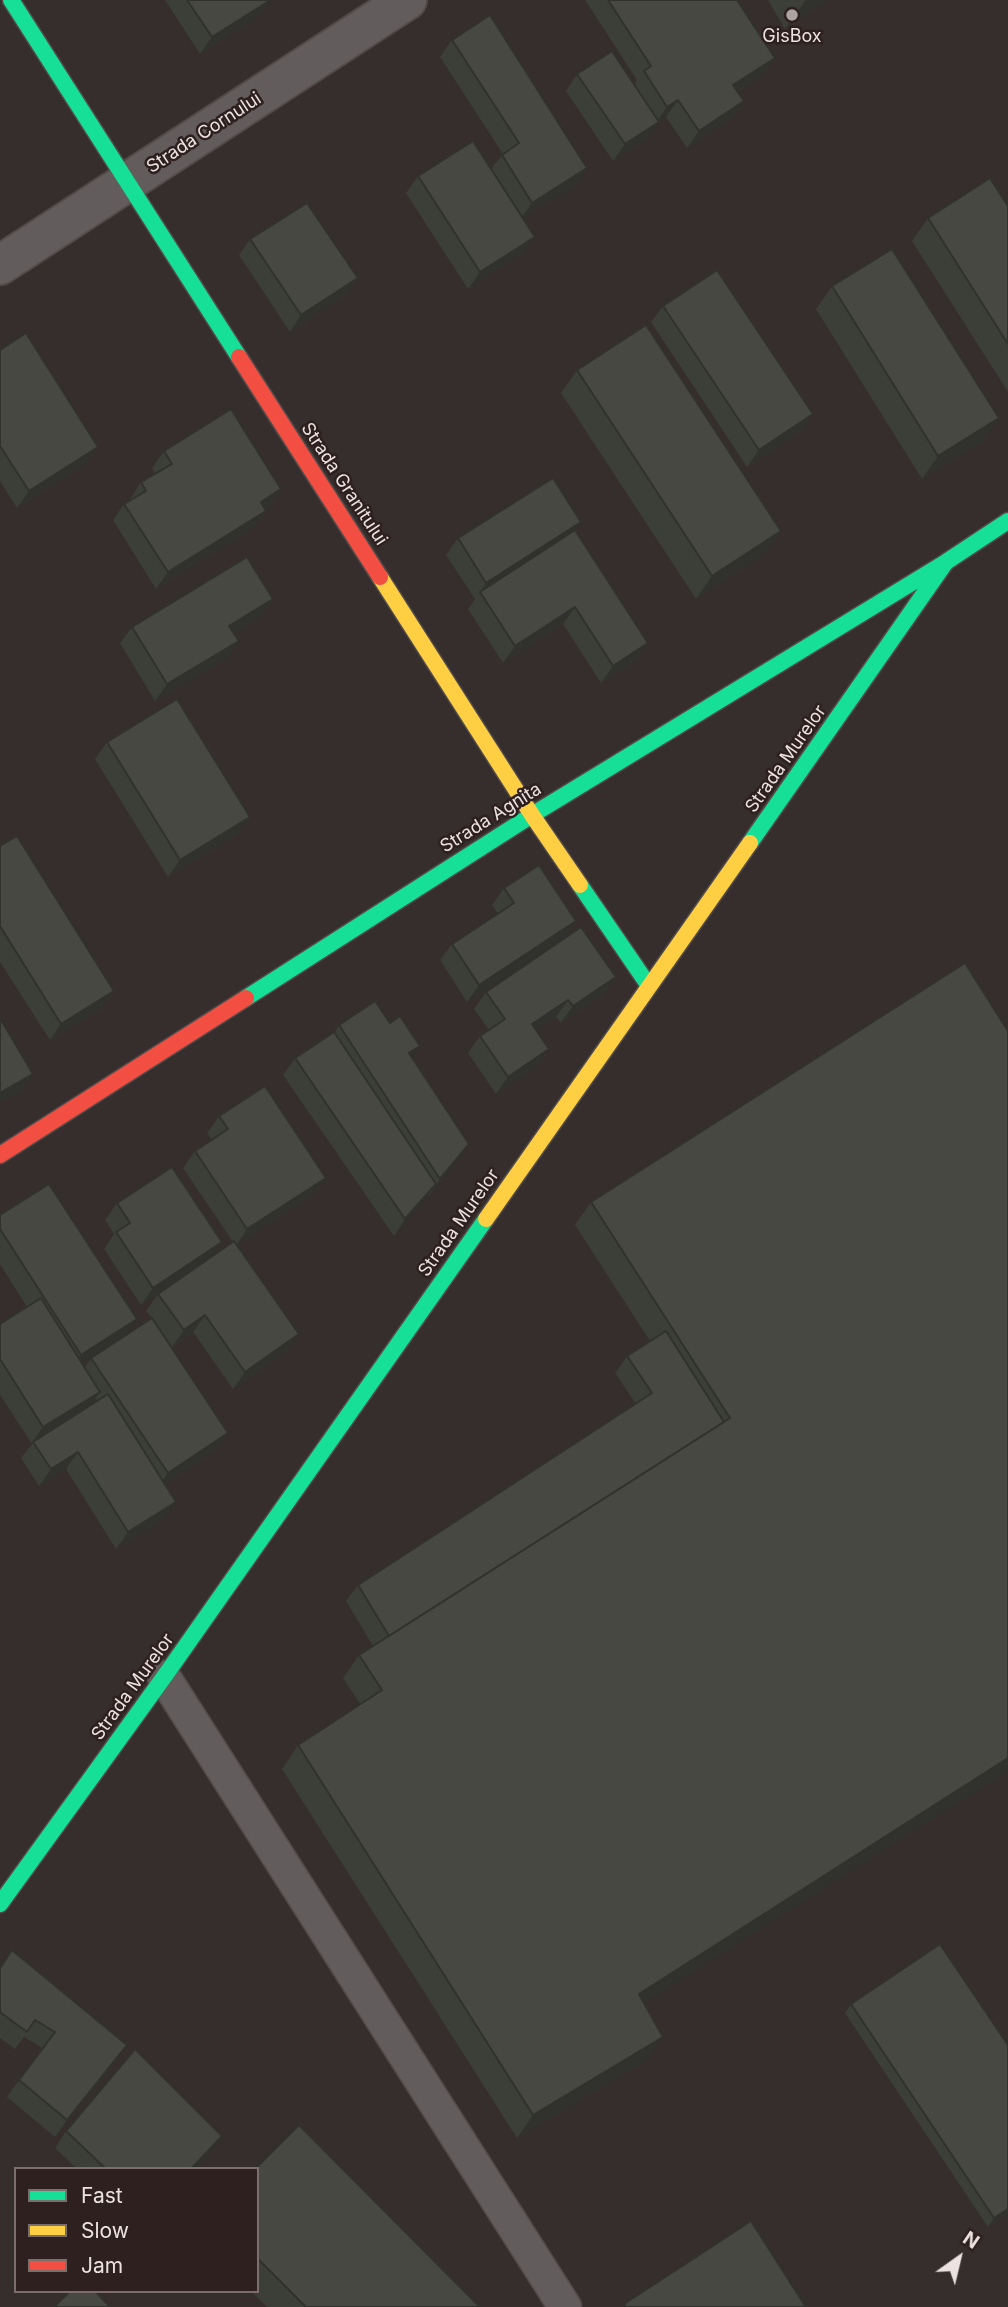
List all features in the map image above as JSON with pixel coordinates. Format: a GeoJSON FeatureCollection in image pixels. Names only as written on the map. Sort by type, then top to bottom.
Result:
{"type":"FeatureCollection","features":[{"type":"Feature","properties":{"kind":"street","name":"Strada Granitului"},"geometry":{"type":"LineString","coordinates":[[11,0],[532,815],[649,986]]}},
{"type":"Feature","properties":{"kind":"street","name":"Strada Cornului"},"geometry":{"type":"LineString","coordinates":[[0,265],[407,0]]}},
{"type":"Feature","properties":{"kind":"street","name":"Strada Agnita"},"geometry":{"type":"LineString","coordinates":[[0,1155],[532,815],[946,562],[1008,521]]}},
{"type":"Feature","properties":{"kind":"street","name":"Strada Murelor"},"geometry":{"type":"LineString","coordinates":[[0,1904],[164,1677],[946,562]]}},
{"type":"Feature","properties":{"kind":"lane"},"geometry":{"type":"LineString","coordinates":[[164,1677],[565,2307]]}},
{"type":"Feature","properties":{"kind":"building"},"geometry":{"type":"Polygon","coordinates":[[[187,0],[268,0],[269,1],[212,37],[187,0]]]}},
{"type":"Feature","properties":{"kind":"building"},"geometry":{"type":"Polygon","coordinates":[[[608,0],[737,0],[775,58],[733,85],[744,101],[699,131],[678,100],[667,107],[644,71],[651,66],[608,0]]]}},
{"type":"Feature","properties":{"kind":"building"},"geometry":{"type":"Polygon","coordinates":[[[490,15],[587,168],[532,203],[502,155],[519,143],[452,40],[490,15]]]}},
{"type":"Feature","properties":{"kind":"building"},"geometry":{"type":"Polygon","coordinates":[[[612,51],[659,122],[625,144],[577,74],[612,51]]]}},
{"type":"Feature","properties":{"kind":"building"},"geometry":{"type":"Polygon","coordinates":[[[473,141],[535,237],[480,272],[418,176],[473,141]]]}},
{"type":"Feature","properties":{"kind":"building"},"geometry":{"type":"Polygon","coordinates":[[[990,178],[1008,206],[1008,344],[928,218],[990,178]]]}},
{"type":"Feature","properties":{"kind":"building"},"geometry":{"type":"Polygon","coordinates":[[[307,203],[358,278],[301,315],[250,239],[307,203]]]}},
{"type":"Feature","properties":{"kind":"building"},"geometry":{"type":"Polygon","coordinates":[[[892,249],[999,418],[938,456],[832,286],[892,249]]]}},
{"type":"Feature","properties":{"kind":"building"},"geometry":{"type":"Polygon","coordinates":[[[717,270],[813,414],[759,450],[663,306],[717,270]]]}},
{"type":"Feature","properties":{"kind":"building"},"geometry":{"type":"Polygon","coordinates":[[[646,325],[781,531],[712,576],[577,370],[646,325]]]}},
{"type":"Feature","properties":{"kind":"building"},"geometry":{"type":"Polygon","coordinates":[[[26,333],[98,447],[29,491],[0,446],[0,350],[26,333]]]}},
{"type":"Feature","properties":{"kind":"building"},"geometry":{"type":"Polygon","coordinates":[[[231,409],[281,489],[261,502],[266,511],[168,572],[124,504],[146,491],[141,482],[172,464],[164,451],[231,409]]]}},
{"type":"Feature","properties":{"kind":"building"},"geometry":{"type":"Polygon","coordinates":[[[553,478],[581,522],[486,583],[458,538],[553,478]]]}},
{"type":"Feature","properties":{"kind":"building"},"geometry":{"type":"Polygon","coordinates":[[[575,530],[648,643],[613,666],[575,607],[515,646],[480,592],[575,530]]]}},
{"type":"Feature","properties":{"kind":"building"},"geometry":{"type":"Polygon","coordinates":[[[247,557],[273,599],[229,626],[239,641],[167,684],[132,627],[247,557]]]}},
{"type":"Feature","properties":{"kind":"building"},"geometry":{"type":"Polygon","coordinates":[[[177,699],[250,817],[180,860],[107,742],[177,699]]]}},
{"type":"Feature","properties":{"kind":"building"},"geometry":{"type":"Polygon","coordinates":[[[17,836],[114,991],[61,1024],[0,926],[0,846],[17,836]]]}},
{"type":"Feature","properties":{"kind":"building"},"geometry":{"type":"Polygon","coordinates":[[[539,865],[576,921],[479,985],[452,944],[514,903],[504,888],[539,865]]]}},
{"type":"Feature","properties":{"kind":"building"},"geometry":{"type":"Polygon","coordinates":[[[581,927],[616,977],[573,1006],[568,1000],[532,1024],[549,1049],[508,1077],[480,1036],[505,1019],[486,992],[581,927]]]}},
{"type":"Feature","properties":{"kind":"building"},"geometry":{"type":"Polygon","coordinates":[[[965,963],[1008,1031],[1008,1758],[639,1994],[663,2037],[533,2115],[298,1745],[382,1690],[359,1655],[730,1418],[591,1202],[965,963]]]}},
{"type":"Feature","properties":{"kind":"building"},"geometry":{"type":"Polygon","coordinates":[[[375,1001],[390,1023],[400,1016],[420,1046],[409,1053],[469,1144],[440,1179],[339,1025],[375,1001]]]}},
{"type":"Feature","properties":{"kind":"building"},"geometry":{"type":"Polygon","coordinates":[[[0,1018],[33,1074],[0,1093],[0,1018]]]}},
{"type":"Feature","properties":{"kind":"building"},"geometry":{"type":"Polygon","coordinates":[[[334,1032],[436,1184],[405,1219],[295,1058],[334,1032]]]}},
{"type":"Feature","properties":{"kind":"building"},"geometry":{"type":"Polygon","coordinates":[[[265,1086],[326,1178],[247,1229],[195,1151],[228,1129],[219,1116],[265,1086]]]}},
{"type":"Feature","properties":{"kind":"building"},"geometry":{"type":"Polygon","coordinates":[[[172,1167],[222,1242],[153,1288],[116,1232],[130,1223],[117,1203],[172,1167]]]}},
{"type":"Feature","properties":{"kind":"building"},"geometry":{"type":"Polygon","coordinates":[[[49,1184],[137,1319],[81,1355],[0,1229],[0,1215],[49,1184]]]}},
{"type":"Feature","properties":{"kind":"building"},"geometry":{"type":"Polygon","coordinates":[[[234,1241],[299,1334],[245,1372],[205,1315],[184,1330],[158,1294],[234,1241]]]}},
{"type":"Feature","properties":{"kind":"building"},"geometry":{"type":"Polygon","coordinates":[[[41,1298],[100,1392],[43,1427],[0,1359],[0,1324],[41,1298]]]}},
{"type":"Feature","properties":{"kind":"building"},"geometry":{"type":"Polygon","coordinates":[[[152,1318],[228,1433],[168,1473],[91,1358],[152,1318]]]}},
{"type":"Feature","properties":{"kind":"building"},"geometry":{"type":"Polygon","coordinates":[[[666,1331],[724,1422],[389,1636],[358,1585],[652,1393],[627,1356],[666,1331]]]}},
{"type":"Feature","properties":{"kind":"building"},"geometry":{"type":"Polygon","coordinates":[[[108,1394],[176,1502],[128,1532],[78,1452],[51,1469],[33,1442],[108,1394]]]}},
{"type":"Feature","properties":{"kind":"building"},"geometry":{"type":"Polygon","coordinates":[[[940,1944],[1008,2045],[1008,2209],[994,2218],[851,2004],[940,1944]]]}},
{"type":"Feature","properties":{"kind":"building"},"geometry":{"type":"Polygon","coordinates":[[[12,1950],[127,2045],[67,2120],[19,2080],[55,2032],[35,2020],[27,2032],[0,2012],[0,1968],[12,1950]]]}},
{"type":"Feature","properties":{"kind":"building"},"geometry":{"type":"Polygon","coordinates":[[[135,2049],[222,2136],[193,2167],[104,2167],[66,2131],[135,2049]]]}},
{"type":"Feature","properties":{"kind":"building"},"geometry":{"type":"Polygon","coordinates":[[[299,2125],[480,2307],[306,2307],[259,2260],[257,2167],[299,2125]]]}},
{"type":"Feature","properties":{"kind":"building"},"geometry":{"type":"Polygon","coordinates":[[[751,2221],[806,2307],[626,2307],[624,2304],[751,2221]]]}},
{"type":"Feature","properties":{"kind":"building"},"geometry":{"type":"Polygon","coordinates":[[[68,2293],[97,2293],[110,2307],[54,2307],[68,2293]]]}},
{"type":"Feature","properties":{"kind":"traffic: fast"},"geometry":{"type":"LineString","coordinates":[[11,0],[239,357]]}},
{"type":"Feature","properties":{"kind":"traffic: fast"},"geometry":{"type":"LineString","coordinates":[[246,998],[532,815],[946,562],[1008,521]]}},
{"type":"Feature","properties":{"kind":"traffic: fast"},"geometry":{"type":"LineString","coordinates":[[750,843],[946,562]]}},
{"type":"Feature","properties":{"kind":"traffic: fast"},"geometry":{"type":"LineString","coordinates":[[580,885],[649,986]]}},
{"type":"Feature","properties":{"kind":"traffic: fast"},"geometry":{"type":"LineString","coordinates":[[0,1904],[164,1677],[486,1219]]}},
{"type":"Feature","properties":{"kind":"traffic: slow"},"geometry":{"type":"LineString","coordinates":[[380,577],[532,815],[580,885]]}},
{"type":"Feature","properties":{"kind":"traffic: slow"},"geometry":{"type":"LineString","coordinates":[[486,1219],[750,843]]}},
{"type":"Feature","properties":{"kind":"traffic: jam"},"geometry":{"type":"LineString","coordinates":[[239,357],[380,577]]}},
{"type":"Feature","properties":{"kind":"traffic: jam"},"geometry":{"type":"LineString","coordinates":[[0,1155],[246,998]]}},
{"type":"Feature","properties":{"kind":"place","name":"GisBox"},"geometry":{"type":"Point","coordinates":[792,15]}}]}
